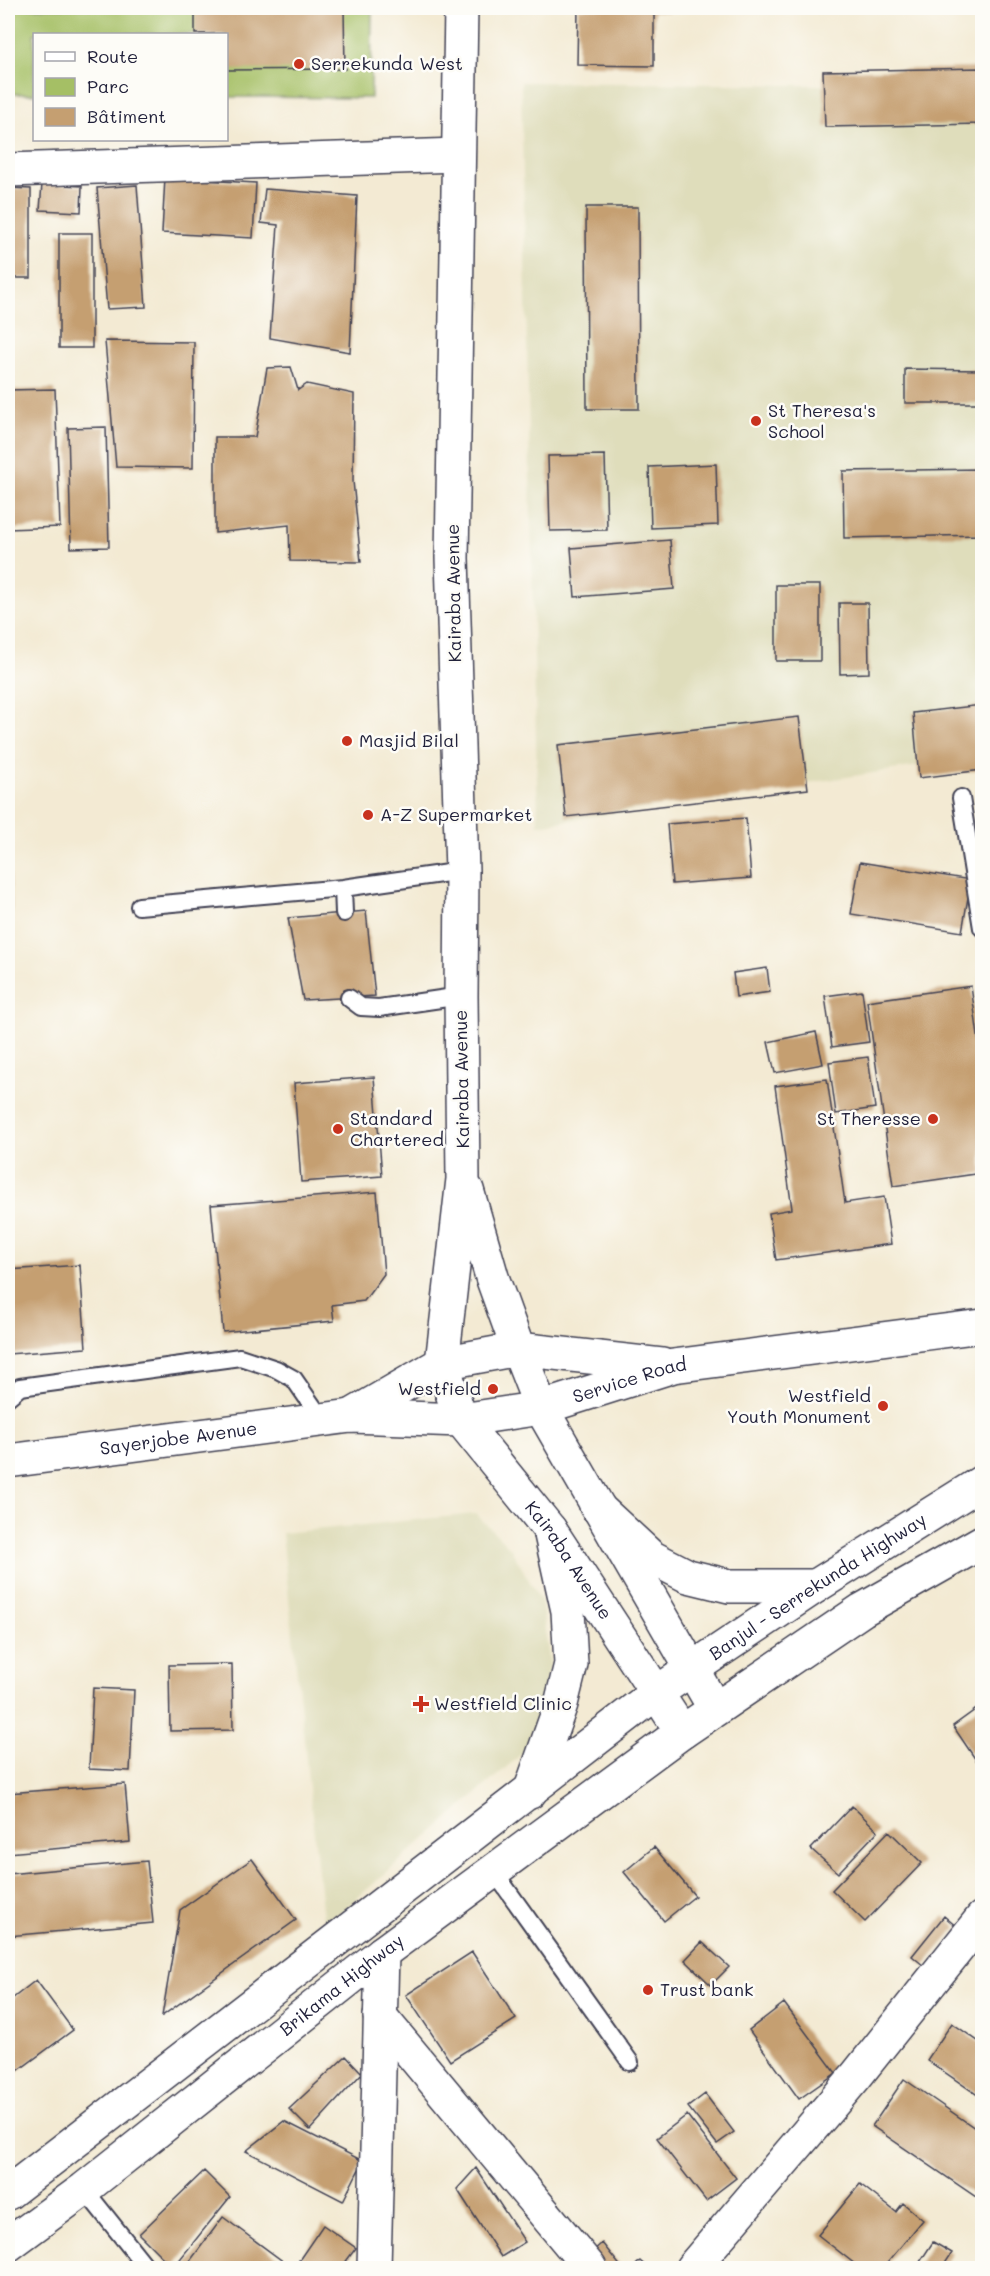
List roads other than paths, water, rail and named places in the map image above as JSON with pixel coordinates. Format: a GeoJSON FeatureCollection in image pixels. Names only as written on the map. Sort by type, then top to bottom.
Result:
{"type":"FeatureCollection","features":[{"type":"Feature","properties":{"kind":"main road","name":"Kairaba Avenue"},"geometry":{"type":"LineString","coordinates":[[461,8],[452,558],[462,871],[460,996],[463,1179],[442,1363],[461,1420],[550,1530],[682,1732]]}},
{"type":"Feature","properties":{"kind":"main road"},"geometry":{"type":"LineString","coordinates":[[8,170],[458,155]]}},
{"type":"Feature","properties":{"kind":"main road","name":"Kairaba Avenue"},"geometry":{"type":"LineString","coordinates":[[463,1179],[492,1277],[541,1408],[715,1709]]}},
{"type":"Feature","properties":{"kind":"main road"},"geometry":{"type":"LineString","coordinates":[[673,1366],[982,1326]]}},
{"type":"Feature","properties":{"kind":"main road","name":"Sayerjobe Avenue"},"geometry":{"type":"LineString","coordinates":[[337,1419],[442,1363],[518,1348]]}},
{"type":"Feature","properties":{"kind":"main road","name":"Service Road"},"geometry":{"type":"LineString","coordinates":[[518,1348],[673,1366]]}},
{"type":"Feature","properties":{"kind":"main road","name":"Service Road"},"geometry":{"type":"LineString","coordinates":[[541,1408],[673,1366]]}},
{"type":"Feature","properties":{"kind":"main road","name":"Sayerjobe Avenue"},"geometry":{"type":"LineString","coordinates":[[8,1461],[337,1419],[461,1420],[541,1408]]}},
{"type":"Feature","properties":{"kind":"main road","name":"Banjul - Serrekunda Highway"},"geometry":{"type":"LineString","coordinates":[[656,1693],[816,1586],[982,1482]]}},
{"type":"Feature","properties":{"kind":"main road"},"geometry":{"type":"LineString","coordinates":[[596,1506],[651,1557],[688,1576],[729,1586],[816,1586]]}},
{"type":"Feature","properties":{"kind":"main road"},"geometry":{"type":"LineString","coordinates":[[530,1792],[561,1704],[571,1664],[568,1611],[550,1530]]}},
{"type":"Feature","properties":{"kind":"main road"},"geometry":{"type":"LineString","coordinates":[[682,1732],[862,1610],[982,1542]]}},
{"type":"Feature","properties":{"kind":"main road"},"geometry":{"type":"LineString","coordinates":[[8,2193],[656,1693]]}},
{"type":"Feature","properties":{"kind":"main road","name":"Brikama Highway"},"geometry":{"type":"LineString","coordinates":[[8,2245],[84,2189],[382,1953],[682,1732]]}},
{"type":"Feature","properties":{"kind":"main road"},"geometry":{"type":"LineString","coordinates":[[692,2268],[856,2076],[982,1918]]}},
{"type":"Feature","properties":{"kind":"main road"},"geometry":{"type":"LineString","coordinates":[[374,2268],[382,1953]]}},
{"type":"Feature","properties":{"kind":"main road"},"geometry":{"type":"LineString","coordinates":[[380,2016],[591,2268]]}},
{"type":"Feature","properties":{"kind":"lane"},"geometry":{"type":"LineString","coordinates":[[961,798],[982,928]]}},
{"type":"Feature","properties":{"kind":"lane"},"geometry":{"type":"LineString","coordinates":[[139,906],[343,888],[462,871]]}},
{"type":"Feature","properties":{"kind":"lane"},"geometry":{"type":"LineString","coordinates":[[343,888],[344,913]]}},
{"type":"Feature","properties":{"kind":"lane"},"geometry":{"type":"LineString","coordinates":[[349,998],[361,1007],[379,1008],[460,996]]}},
{"type":"Feature","properties":{"kind":"lane"},"geometry":{"type":"LineString","coordinates":[[8,1397],[20,1388],[240,1357],[276,1369],[294,1379],[337,1419]]}},
{"type":"Feature","properties":{"kind":"lane"},"geometry":{"type":"LineString","coordinates":[[493,1870],[630,2062]]}},
{"type":"Feature","properties":{"kind":"lane"},"geometry":{"type":"LineString","coordinates":[[84,2189],[147,2268]]}},
{"type":"Feature","properties":{"kind":"place","name":"Serrekunda West"},"geometry":{"type":"Point","coordinates":[299,64]}},
{"type":"Feature","properties":{"kind":"place","name":"St Theresa's School"},"geometry":{"type":"Point","coordinates":[756,421]}},
{"type":"Feature","properties":{"kind":"place","name":"Masjid Bilal"},"geometry":{"type":"Point","coordinates":[347,741]}},
{"type":"Feature","properties":{"kind":"place","name":"A-Z Supermarket"},"geometry":{"type":"Point","coordinates":[368,815]}},
{"type":"Feature","properties":{"kind":"place","name":"St Theresse"},"geometry":{"type":"Point","coordinates":[933,1119]}},
{"type":"Feature","properties":{"kind":"place","name":"Standard Chartered"},"geometry":{"type":"Point","coordinates":[338,1129]}},
{"type":"Feature","properties":{"kind":"place","name":"Westfield"},"geometry":{"type":"Point","coordinates":[493,1389]}},
{"type":"Feature","properties":{"kind":"place","name":"Westfield Youth Monument"},"geometry":{"type":"Point","coordinates":[883,1406]}},
{"type":"Feature","properties":{"kind":"place","name":"Westfield Clinic"},"geometry":{"type":"Point","coordinates":[421,1704]}},
{"type":"Feature","properties":{"kind":"place","name":"Trust bank"},"geometry":{"type":"Point","coordinates":[648,1990]}}]}
